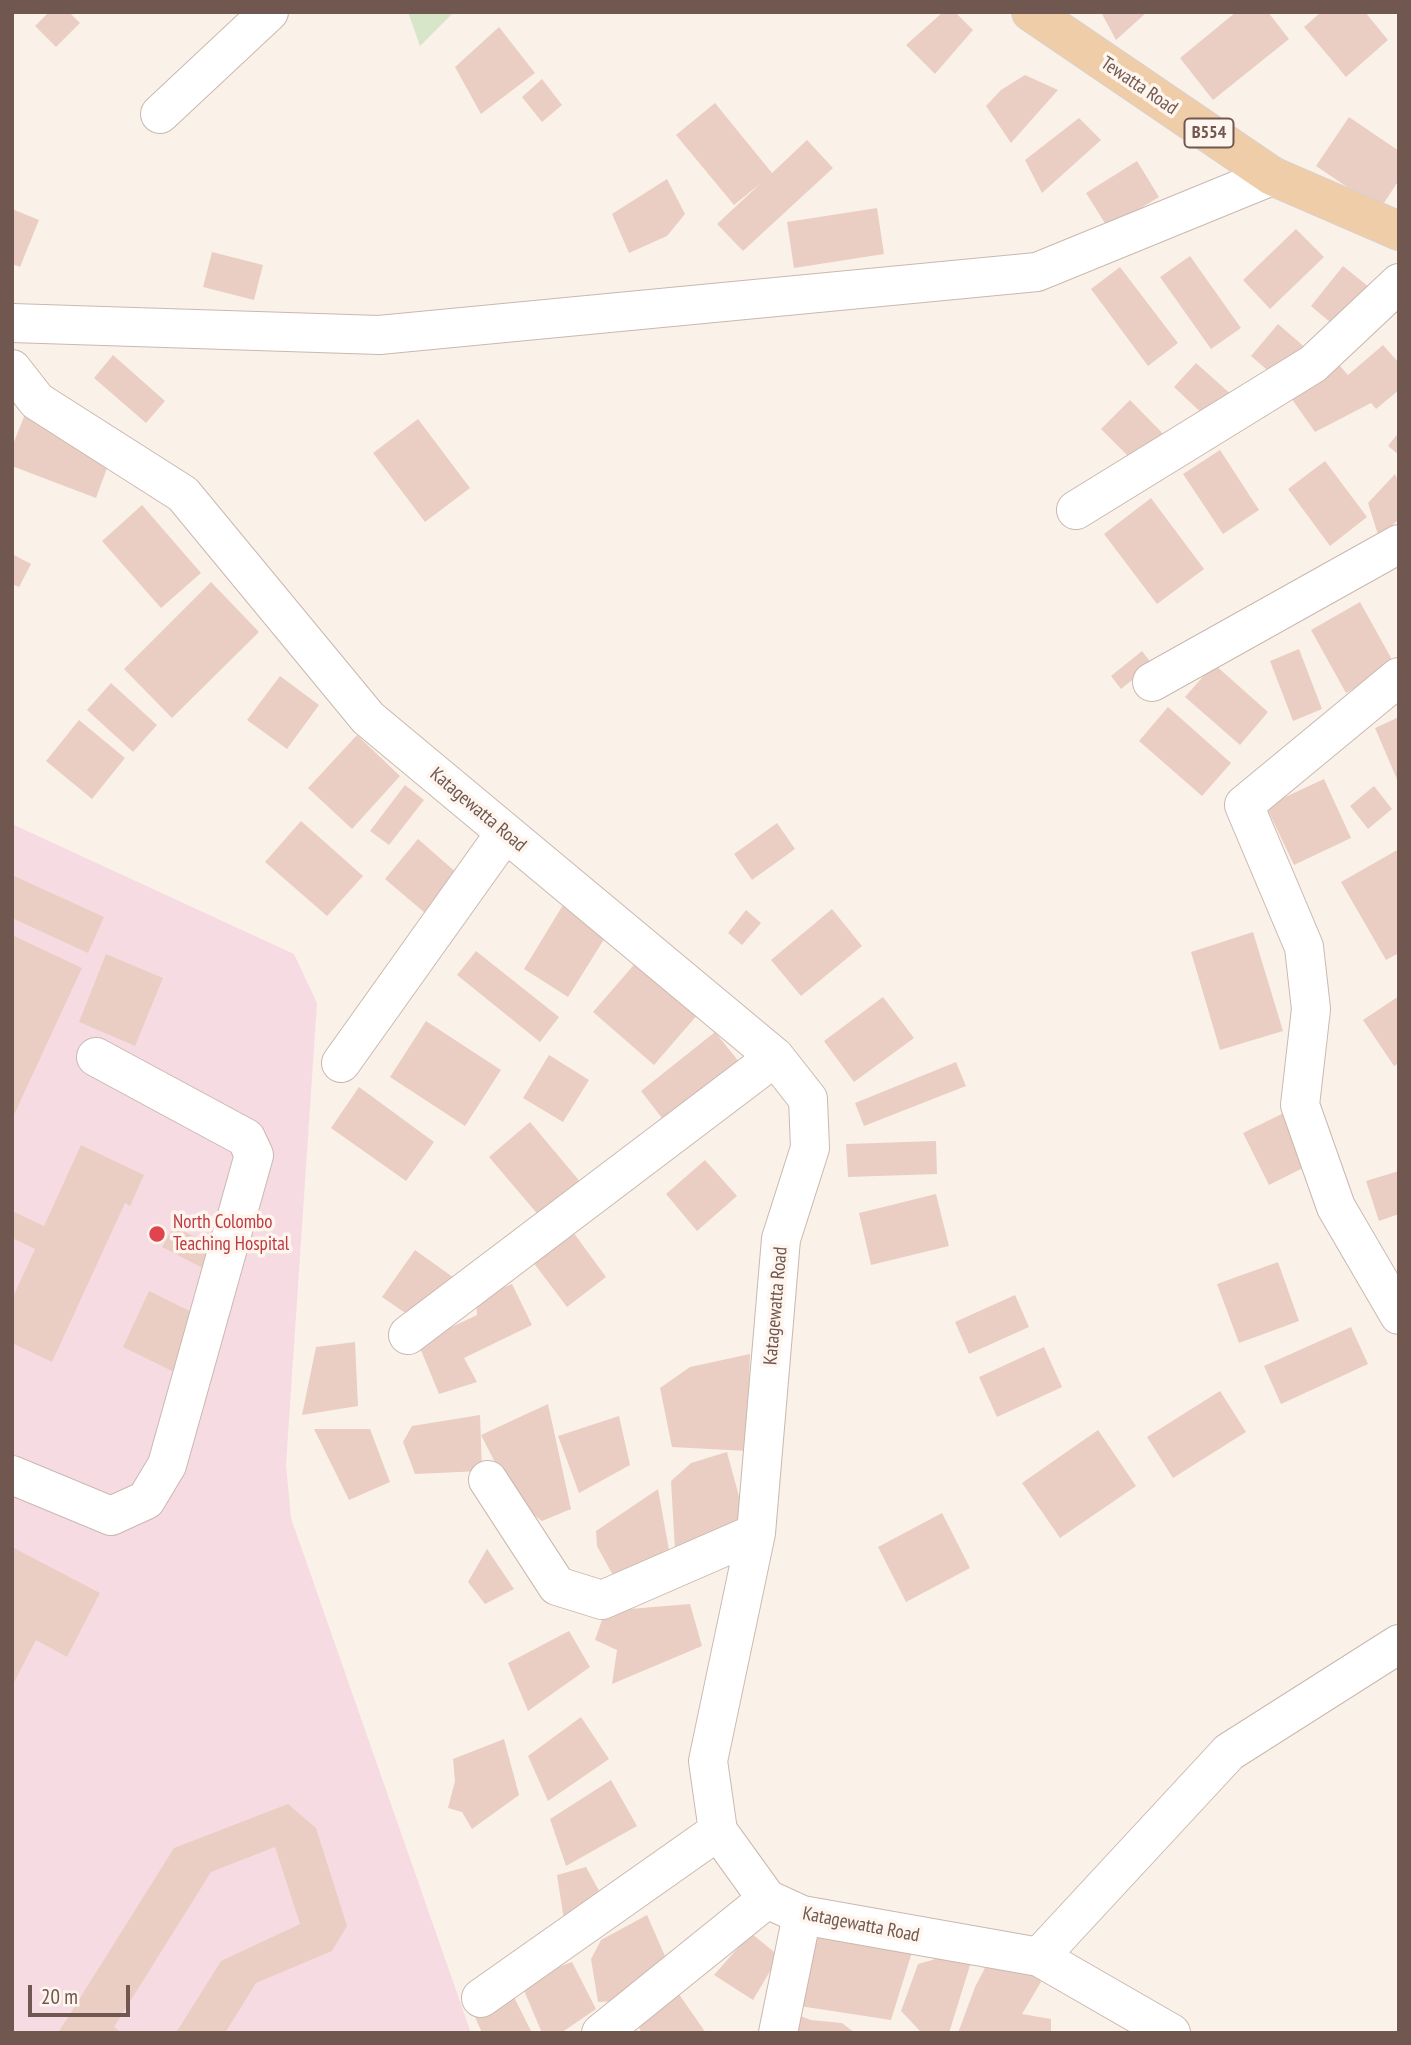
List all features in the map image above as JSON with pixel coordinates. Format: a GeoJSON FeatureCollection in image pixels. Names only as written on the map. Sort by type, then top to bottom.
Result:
{"type":"FeatureCollection","features":[{"type":"Feature","properties":{"kind":"main road","name":"Tewatta Road"},"geometry":{"type":"LineString","coordinates":[[1031,12],[1272,176],[1399,231]]}},
{"type":"Feature","properties":{"kind":"street"},"geometry":{"type":"LineString","coordinates":[[160,114],[269,12]]}},
{"type":"Feature","properties":{"kind":"street"},"geometry":{"type":"LineString","coordinates":[[12,323],[379,335],[1037,272],[1272,176]]}},
{"type":"Feature","properties":{"kind":"street"},"geometry":{"type":"LineString","coordinates":[[1076,510],[1313,364],[1399,283]]}},
{"type":"Feature","properties":{"kind":"street","name":"Katagewatta Road"},"geometry":{"type":"LineString","coordinates":[[12,369],[37,401],[183,494],[368,718],[775,1057],[808,1099],[810,1148],[781,1239],[756,1534],[708,1761],[718,1831],[766,1899],[802,1915],[1039,1957],[1171,2033]]}},
{"type":"Feature","properties":{"kind":"street"},"geometry":{"type":"LineString","coordinates":[[1152,682],[1399,544]]}},
{"type":"Feature","properties":{"kind":"street"},"geometry":{"type":"LineString","coordinates":[[1399,677],[1244,805],[1304,947],[1311,1009],[1300,1105],[1336,1207],[1399,1315]]}},
{"type":"Feature","properties":{"kind":"street"},"geometry":{"type":"LineString","coordinates":[[341,1063],[505,833]]}},
{"type":"Feature","properties":{"kind":"street"},"geometry":{"type":"LineString","coordinates":[[12,1475],[111,1516],[146,1500],[167,1465],[254,1155],[246,1138],[96,1057]]}},
{"type":"Feature","properties":{"kind":"street"},"geometry":{"type":"LineString","coordinates":[[408,1335],[775,1057]]}},
{"type":"Feature","properties":{"kind":"street"},"geometry":{"type":"LineString","coordinates":[[488,1480],[557,1586],[603,1600],[756,1534]]}},
{"type":"Feature","properties":{"kind":"street"},"geometry":{"type":"LineString","coordinates":[[1039,1957],[1229,1752],[1399,1644]]}},
{"type":"Feature","properties":{"kind":"street"},"geometry":{"type":"LineString","coordinates":[[481,1998],[718,1831]]}},
{"type":"Feature","properties":{"kind":"street"},"geometry":{"type":"LineString","coordinates":[[601,2033],[766,1899]]}},
{"type":"Feature","properties":{"kind":"street"},"geometry":{"type":"LineString","coordinates":[[778,2033],[802,1915]]}},
{"type":"Feature","properties":{"kind":"shaded area","name":"North Colombo Teaching Hospital"},"geometry":{"type":"Polygon","coordinates":[[[12,824],[294,954],[317,1003],[286,1465],[291,1518],[471,2033],[12,2033],[12,824]]]}},
{"type":"Feature","properties":{"kind":"green space"},"geometry":{"type":"Polygon","coordinates":[[[408,12],[454,12],[420,46],[408,12]]]}},
{"type":"Feature","properties":{"kind":"building"},"geometry":{"type":"Polygon","coordinates":[[[49,12],[69,12],[80,23],[56,47],[35,26],[49,12]]]}},
{"type":"Feature","properties":{"kind":"building"},"geometry":{"type":"Polygon","coordinates":[[[943,12],[955,12],[973,30],[935,74],[906,45],[943,12]]]}},
{"type":"Feature","properties":{"kind":"building"},"geometry":{"type":"Polygon","coordinates":[[[1101,12],[1147,12],[1116,40],[1101,12]]]}},
{"type":"Feature","properties":{"kind":"building"},"geometry":{"type":"Polygon","coordinates":[[[1236,12],[1268,12],[1289,39],[1213,100],[1180,58],[1236,12]]]}},
{"type":"Feature","properties":{"kind":"building"},"geometry":{"type":"Polygon","coordinates":[[[1321,12],[1365,12],[1388,40],[1346,77],[1304,27],[1321,12]]]}},
{"type":"Feature","properties":{"kind":"building"},"geometry":{"type":"Polygon","coordinates":[[[499,27],[535,73],[481,114],[455,67],[499,27]]]}},
{"type":"Feature","properties":{"kind":"building"},"geometry":{"type":"Polygon","coordinates":[[[1025,75],[1058,90],[1011,143],[986,106],[1001,90],[1025,75]]]}},
{"type":"Feature","properties":{"kind":"building"},"geometry":{"type":"Polygon","coordinates":[[[542,79],[562,105],[542,122],[522,97],[542,79]]]}},
{"type":"Feature","properties":{"kind":"building"},"geometry":{"type":"Polygon","coordinates":[[[715,103],[772,173],[807,140],[833,168],[743,251],[717,224],[761,183],[734,205],[676,135],[715,103]]]}},
{"type":"Feature","properties":{"kind":"building"},"geometry":{"type":"Polygon","coordinates":[[[1349,117],[1399,151],[1399,180],[1380,209],[1316,166],[1349,117]]]}},
{"type":"Feature","properties":{"kind":"building"},"geometry":{"type":"Polygon","coordinates":[[[1079,118],[1101,140],[1042,193],[1025,160],[1079,118]]]}},
{"type":"Feature","properties":{"kind":"building"},"geometry":{"type":"Polygon","coordinates":[[[1137,161],[1159,197],[1108,228],[1086,193],[1137,161]]]}},
{"type":"Feature","properties":{"kind":"building"},"geometry":{"type":"Polygon","coordinates":[[[667,179],[685,214],[667,236],[629,253],[612,214],[667,179]]]}},
{"type":"Feature","properties":{"kind":"building"},"geometry":{"type":"Polygon","coordinates":[[[877,208],[884,254],[794,268],[787,222],[877,208]]]}},
{"type":"Feature","properties":{"kind":"building"},"geometry":{"type":"Polygon","coordinates":[[[12,209],[39,220],[20,267],[12,264],[12,209]]]}},
{"type":"Feature","properties":{"kind":"building"},"geometry":{"type":"Polygon","coordinates":[[[1296,229],[1324,257],[1270,309],[1243,280],[1296,229]]]}},
{"type":"Feature","properties":{"kind":"building"},"geometry":{"type":"Polygon","coordinates":[[[212,252],[263,265],[254,300],[203,287],[212,252]]]}},
{"type":"Feature","properties":{"kind":"building"},"geometry":{"type":"Polygon","coordinates":[[[1190,256],[1241,328],[1211,349],[1160,277],[1190,256]]]}},
{"type":"Feature","properties":{"kind":"building"},"geometry":{"type":"Polygon","coordinates":[[[1343,266],[1369,287],[1337,328],[1311,306],[1343,266]]]}},
{"type":"Feature","properties":{"kind":"building"},"geometry":{"type":"Polygon","coordinates":[[[1120,267],[1178,343],[1148,366],[1091,289],[1120,267]]]}},
{"type":"Feature","properties":{"kind":"building"},"geometry":{"type":"Polygon","coordinates":[[[1278,324],[1307,349],[1280,381],[1251,356],[1278,324]]]}},
{"type":"Feature","properties":{"kind":"building"},"geometry":{"type":"Polygon","coordinates":[[[1383,345],[1399,363],[1399,390],[1376,409],[1371,403],[1315,432],[1289,395],[1332,357],[1348,375],[1383,345]]]}},
{"type":"Feature","properties":{"kind":"building"},"geometry":{"type":"Polygon","coordinates":[[[113,355],[165,401],[146,423],[94,378],[113,355]]]}},
{"type":"Feature","properties":{"kind":"building"},"geometry":{"type":"Polygon","coordinates":[[[1196,363],[1234,397],[1211,422],[1174,387],[1196,363]]]}},
{"type":"Feature","properties":{"kind":"building"},"geometry":{"type":"Polygon","coordinates":[[[31,399],[120,433],[96,498],[12,466],[12,447],[31,399]]]}},
{"type":"Feature","properties":{"kind":"building"},"geometry":{"type":"Polygon","coordinates":[[[1130,400],[1175,446],[1146,474],[1101,429],[1130,400]]]}},
{"type":"Feature","properties":{"kind":"building"},"geometry":{"type":"Polygon","coordinates":[[[418,419],[470,488],[425,522],[373,453],[418,419]]]}},
{"type":"Feature","properties":{"kind":"building"},"geometry":{"type":"Polygon","coordinates":[[[1399,432],[1399,455],[1388,446],[1399,432]]]}},
{"type":"Feature","properties":{"kind":"building"},"geometry":{"type":"Polygon","coordinates":[[[1220,450],[1259,510],[1223,534],[1183,474],[1220,450]]]}},
{"type":"Feature","properties":{"kind":"building"},"geometry":{"type":"Polygon","coordinates":[[[1325,461],[1367,517],[1330,546],[1288,489],[1325,461]]]}},
{"type":"Feature","properties":{"kind":"building"},"geometry":{"type":"Polygon","coordinates":[[[1395,474],[1399,483],[1399,519],[1379,538],[1368,503],[1395,474]]]}},
{"type":"Feature","properties":{"kind":"building"},"geometry":{"type":"Polygon","coordinates":[[[1151,498],[1204,569],[1157,604],[1104,534],[1151,498]]]}},
{"type":"Feature","properties":{"kind":"building"},"geometry":{"type":"Polygon","coordinates":[[[142,505],[201,573],[161,608],[102,541],[142,505]]]}},
{"type":"Feature","properties":{"kind":"building"},"geometry":{"type":"Polygon","coordinates":[[[12,554],[31,564],[19,587],[12,584],[12,554]]]}},
{"type":"Feature","properties":{"kind":"building"},"geometry":{"type":"Polygon","coordinates":[[[211,582],[259,632],[172,718],[124,669],[211,582]]]}},
{"type":"Feature","properties":{"kind":"building"},"geometry":{"type":"Polygon","coordinates":[[[1360,602],[1395,665],[1346,693],[1311,630],[1360,602]]]}},
{"type":"Feature","properties":{"kind":"building"},"geometry":{"type":"Polygon","coordinates":[[[1299,649],[1322,709],[1293,721],[1270,661],[1299,649]]]}},
{"type":"Feature","properties":{"kind":"building"},"geometry":{"type":"Polygon","coordinates":[[[1142,651],[1152,664],[1121,689],[1111,676],[1142,651]]]}},
{"type":"Feature","properties":{"kind":"building"},"geometry":{"type":"Polygon","coordinates":[[[1214,664],[1268,712],[1240,745],[1185,697],[1214,664]]]}},
{"type":"Feature","properties":{"kind":"building"},"geometry":{"type":"Polygon","coordinates":[[[280,676],[319,705],[287,749],[247,720],[280,676]]]}},
{"type":"Feature","properties":{"kind":"building"},"geometry":{"type":"Polygon","coordinates":[[[111,683],[157,725],[133,752],[87,710],[111,683]]]}},
{"type":"Feature","properties":{"kind":"building"},"geometry":{"type":"Polygon","coordinates":[[[1168,707],[1231,763],[1202,796],[1139,741],[1168,707]]]}},
{"type":"Feature","properties":{"kind":"building"},"geometry":{"type":"Polygon","coordinates":[[[1399,717],[1399,784],[1375,728],[1399,717]]]}},
{"type":"Feature","properties":{"kind":"building"},"geometry":{"type":"Polygon","coordinates":[[[79,720],[125,758],[92,799],[46,761],[79,720]]]}},
{"type":"Feature","properties":{"kind":"building"},"geometry":{"type":"Polygon","coordinates":[[[357,735],[400,776],[352,829],[308,788],[357,735]]]}},
{"type":"Feature","properties":{"kind":"building"},"geometry":{"type":"Polygon","coordinates":[[[1324,779],[1351,838],[1294,865],[1266,806],[1324,779]]]}},
{"type":"Feature","properties":{"kind":"building"},"geometry":{"type":"Polygon","coordinates":[[[405,785],[424,800],[389,845],[370,831],[405,785]]]}},
{"type":"Feature","properties":{"kind":"building"},"geometry":{"type":"Polygon","coordinates":[[[1374,786],[1392,809],[1368,829],[1350,806],[1374,786]]]}},
{"type":"Feature","properties":{"kind":"building"},"geometry":{"type":"Polygon","coordinates":[[[301,821],[363,876],[327,916],[265,862],[301,821]]]}},
{"type":"Feature","properties":{"kind":"building"},"geometry":{"type":"Polygon","coordinates":[[[777,823],[795,849],[752,880],[734,854],[777,823]]]}},
{"type":"Feature","properties":{"kind":"building"},"geometry":{"type":"Polygon","coordinates":[[[418,839],[458,874],[425,913],[385,879],[418,839]]]}},
{"type":"Feature","properties":{"kind":"building"},"geometry":{"type":"Polygon","coordinates":[[[1399,849],[1399,953],[1386,960],[1341,882],[1399,849]]]}},
{"type":"Feature","properties":{"kind":"building"},"geometry":{"type":"Polygon","coordinates":[[[12,875],[104,917],[88,953],[12,918],[12,875]]]}},
{"type":"Feature","properties":{"kind":"building"},"geometry":{"type":"Polygon","coordinates":[[[563,905],[608,933],[568,997],[524,969],[563,905]]]}},
{"type":"Feature","properties":{"kind":"building"},"geometry":{"type":"Polygon","coordinates":[[[832,909],[862,946],[801,996],[771,960],[832,909]]]}},
{"type":"Feature","properties":{"kind":"building"},"geometry":{"type":"Polygon","coordinates":[[[746,910],[761,923],[742,945],[728,933],[746,910]]]}},
{"type":"Feature","properties":{"kind":"building"},"geometry":{"type":"Polygon","coordinates":[[[1253,932],[1283,1031],[1220,1050],[1191,952],[1253,932]]]}},
{"type":"Feature","properties":{"kind":"building"},"geometry":{"type":"Polygon","coordinates":[[[12,935],[82,968],[12,1119],[12,935]]]}},
{"type":"Feature","properties":{"kind":"building"},"geometry":{"type":"Polygon","coordinates":[[[476,951],[559,1017],[540,1042],[457,975],[476,951]]]}},
{"type":"Feature","properties":{"kind":"building"},"geometry":{"type":"Polygon","coordinates":[[[645,952],[705,1006],[654,1065],[593,1012],[645,952]]]}},
{"type":"Feature","properties":{"kind":"building"},"geometry":{"type":"Polygon","coordinates":[[[106,954],[163,978],[135,1046],[79,1022],[106,954]]]}},
{"type":"Feature","properties":{"kind":"building"},"geometry":{"type":"Polygon","coordinates":[[[1399,996],[1399,1063],[1394,1066],[1363,1020],[1399,996]]]}},
{"type":"Feature","properties":{"kind":"building"},"geometry":{"type":"Polygon","coordinates":[[[883,997],[914,1038],[854,1082],[824,1041],[883,997]]]}},
{"type":"Feature","properties":{"kind":"building"},"geometry":{"type":"Polygon","coordinates":[[[426,1021],[501,1070],[465,1126],[390,1077],[426,1021]]]}},
{"type":"Feature","properties":{"kind":"building"},"geometry":{"type":"Polygon","coordinates":[[[715,1032],[740,1063],[665,1122],[641,1091],[715,1032]]]}},
{"type":"Feature","properties":{"kind":"building"},"geometry":{"type":"Polygon","coordinates":[[[549,1055],[589,1080],[563,1122],[523,1098],[549,1055]]]}},
{"type":"Feature","properties":{"kind":"building"},"geometry":{"type":"Polygon","coordinates":[[[956,1062],[966,1086],[864,1126],[855,1103],[956,1062]]]}},
{"type":"Feature","properties":{"kind":"building"},"geometry":{"type":"Polygon","coordinates":[[[359,1087],[434,1142],[406,1181],[331,1128],[359,1087]]]}},
{"type":"Feature","properties":{"kind":"building"},"geometry":{"type":"Polygon","coordinates":[[[1300,1105],[1325,1157],[1269,1185],[1243,1133],[1300,1105]]]}},
{"type":"Feature","properties":{"kind":"building"},"geometry":{"type":"Polygon","coordinates":[[[530,1122],[587,1190],[546,1224],[489,1157],[530,1122]]]}},
{"type":"Feature","properties":{"kind":"building"},"geometry":{"type":"Polygon","coordinates":[[[936,1141],[937,1174],[848,1177],[846,1144],[936,1141]]]}},
{"type":"Feature","properties":{"kind":"building"},"geometry":{"type":"Polygon","coordinates":[[[81,1145],[144,1175],[130,1206],[125,1203],[52,1362],[12,1343],[12,1299],[35,1249],[12,1238],[12,1211],[44,1226],[81,1145]]]}},
{"type":"Feature","properties":{"kind":"building"},"geometry":{"type":"Polygon","coordinates":[[[705,1160],[737,1196],[697,1231],[666,1194],[705,1160]]]}},
{"type":"Feature","properties":{"kind":"building"},"geometry":{"type":"Polygon","coordinates":[[[1399,1171],[1399,1214],[1379,1221],[1366,1181],[1399,1171]]]}},
{"type":"Feature","properties":{"kind":"building"},"geometry":{"type":"Polygon","coordinates":[[[936,1194],[949,1246],[871,1265],[859,1213],[936,1194]]]}},
{"type":"Feature","properties":{"kind":"building"},"geometry":{"type":"Polygon","coordinates":[[[174,1226],[233,1257],[222,1278],[162,1247],[174,1226]]]}},
{"type":"Feature","properties":{"kind":"building"},"geometry":{"type":"Polygon","coordinates":[[[573,1232],[606,1277],[567,1307],[533,1262],[573,1232]]]}},
{"type":"Feature","properties":{"kind":"building"},"geometry":{"type":"Polygon","coordinates":[[[415,1250],[457,1280],[424,1326],[382,1297],[415,1250]]]}},
{"type":"Feature","properties":{"kind":"building"},"geometry":{"type":"Polygon","coordinates":[[[1278,1262],[1299,1321],[1239,1343],[1217,1284],[1278,1262]]]}},
{"type":"Feature","properties":{"kind":"building"},"geometry":{"type":"Polygon","coordinates":[[[512,1284],[532,1325],[464,1358],[477,1382],[439,1394],[418,1343],[477,1315],[476,1299],[512,1284]]]}},
{"type":"Feature","properties":{"kind":"building"},"geometry":{"type":"Polygon","coordinates":[[[149,1291],[202,1317],[176,1373],[123,1347],[149,1291]]]}},
{"type":"Feature","properties":{"kind":"building"},"geometry":{"type":"Polygon","coordinates":[[[1015,1295],[1029,1327],[969,1354],[955,1322],[1015,1295]]]}},
{"type":"Feature","properties":{"kind":"building"},"geometry":{"type":"Polygon","coordinates":[[[1351,1327],[1368,1364],[1281,1404],[1264,1366],[1351,1327]]]}},
{"type":"Feature","properties":{"kind":"building"},"geometry":{"type":"Polygon","coordinates":[[[355,1342],[358,1406],[302,1415],[316,1347],[355,1342]]]}},
{"type":"Feature","properties":{"kind":"building"},"geometry":{"type":"Polygon","coordinates":[[[1044,1347],[1062,1387],[997,1417],[979,1377],[1044,1347]]]}},
{"type":"Feature","properties":{"kind":"building"},"geometry":{"type":"Polygon","coordinates":[[[750,1354],[747,1451],[672,1447],[660,1388],[690,1367],[750,1354]]]}},
{"type":"Feature","properties":{"kind":"building"},"geometry":{"type":"Polygon","coordinates":[[[1220,1391],[1246,1432],[1173,1478],[1147,1437],[1220,1391]]]}},
{"type":"Feature","properties":{"kind":"building"},"geometry":{"type":"Polygon","coordinates":[[[548,1404],[571,1509],[542,1521],[523,1507],[481,1435],[548,1404]]]}},
{"type":"Feature","properties":{"kind":"building"},"geometry":{"type":"Polygon","coordinates":[[[480,1415],[482,1471],[415,1474],[403,1442],[412,1426],[480,1415]]]}},
{"type":"Feature","properties":{"kind":"building"},"geometry":{"type":"Polygon","coordinates":[[[619,1416],[630,1465],[579,1493],[558,1436],[619,1416]]]}},
{"type":"Feature","properties":{"kind":"building"},"geometry":{"type":"Polygon","coordinates":[[[314,1429],[370,1429],[390,1482],[349,1500],[314,1429]]]}},
{"type":"Feature","properties":{"kind":"building"},"geometry":{"type":"Polygon","coordinates":[[[1098,1430],[1136,1486],[1060,1538],[1022,1483],[1098,1430]]]}},
{"type":"Feature","properties":{"kind":"building"},"geometry":{"type":"Polygon","coordinates":[[[727,1452],[747,1526],[675,1550],[671,1481],[691,1463],[727,1452]]]}},
{"type":"Feature","properties":{"kind":"building"},"geometry":{"type":"Polygon","coordinates":[[[658,1489],[671,1561],[615,1579],[597,1546],[596,1531],[658,1489]]]}},
{"type":"Feature","properties":{"kind":"building"},"geometry":{"type":"Polygon","coordinates":[[[942,1513],[970,1568],[906,1602],[878,1547],[942,1513]]]}},
{"type":"Feature","properties":{"kind":"building"},"geometry":{"type":"Polygon","coordinates":[[[12,1547],[100,1593],[67,1657],[36,1640],[12,1686],[12,1547]]]}},
{"type":"Feature","properties":{"kind":"building"},"geometry":{"type":"Polygon","coordinates":[[[487,1549],[514,1589],[485,1604],[468,1582],[487,1549]]]}},
{"type":"Feature","properties":{"kind":"building"},"geometry":{"type":"Polygon","coordinates":[[[690,1604],[702,1646],[612,1684],[617,1650],[595,1640],[605,1611],[690,1604]]]}},
{"type":"Feature","properties":{"kind":"building"},"geometry":{"type":"Polygon","coordinates":[[[569,1631],[590,1667],[528,1711],[508,1663],[569,1631]]]}},
{"type":"Feature","properties":{"kind":"building"},"geometry":{"type":"Polygon","coordinates":[[[581,1717],[609,1759],[548,1801],[528,1756],[581,1717]]]}},
{"type":"Feature","properties":{"kind":"building"},"geometry":{"type":"Polygon","coordinates":[[[504,1739],[519,1795],[472,1829],[462,1812],[448,1808],[455,1781],[453,1759],[504,1739]]]}},
{"type":"Feature","properties":{"kind":"building"},"geometry":{"type":"Polygon","coordinates":[[[611,1780],[637,1826],[566,1866],[550,1819],[611,1780]]]}},
{"type":"Feature","properties":{"kind":"building"},"geometry":{"type":"Polygon","coordinates":[[[288,1804],[316,1828],[347,1926],[332,1951],[256,1983],[225,2033],[176,2033],[221,1961],[300,1924],[275,1847],[211,1872],[114,2027],[122,2033],[58,2033],[174,1848],[288,1804]]]}},
{"type":"Feature","properties":{"kind":"building"},"geometry":{"type":"Polygon","coordinates":[[[586,1867],[603,1898],[564,1920],[557,1875],[586,1867]]]}},
{"type":"Feature","properties":{"kind":"building"},"geometry":{"type":"Polygon","coordinates":[[[647,1915],[665,1956],[621,2001],[598,2002],[591,1959],[601,1940],[647,1915]]]}},
{"type":"Feature","properties":{"kind":"building"},"geometry":{"type":"Polygon","coordinates":[[[815,1926],[913,1949],[891,2020],[793,2005],[815,1926]]]}},
{"type":"Feature","properties":{"kind":"building"},"geometry":{"type":"Polygon","coordinates":[[[751,1933],[779,1956],[753,2000],[714,1975],[751,1933]]]}},
{"type":"Feature","properties":{"kind":"building"},"geometry":{"type":"Polygon","coordinates":[[[950,1955],[972,1959],[949,2033],[922,2033],[901,2011],[918,1964],[950,1955]]]}},
{"type":"Feature","properties":{"kind":"building"},"geometry":{"type":"Polygon","coordinates":[[[572,1962],[596,2009],[561,2033],[542,2033],[520,1981],[572,1962]]]}},
{"type":"Feature","properties":{"kind":"building"},"geometry":{"type":"Polygon","coordinates":[[[988,1962],[1035,1971],[1041,1982],[1022,2014],[1051,2019],[1051,2033],[958,2033],[975,1987],[988,1962]]]}},
{"type":"Feature","properties":{"kind":"building"},"geometry":{"type":"Polygon","coordinates":[[[676,1990],[706,2033],[641,2033],[637,2018],[676,1990]]]}},
{"type":"Feature","properties":{"kind":"building"},"geometry":{"type":"Polygon","coordinates":[[[511,1991],[532,2033],[482,2033],[475,2017],[511,1991]]]}},
{"type":"Feature","properties":{"kind":"building"},"geometry":{"type":"Polygon","coordinates":[[[798,2015],[811,2020],[842,2023],[855,2033],[788,2033],[798,2015]]]}},
{"type":"Feature","properties":{"kind":"place","name":"North Colombo Teaching Hospital"},"geometry":{"type":"Point","coordinates":[157,1234]}}]}
